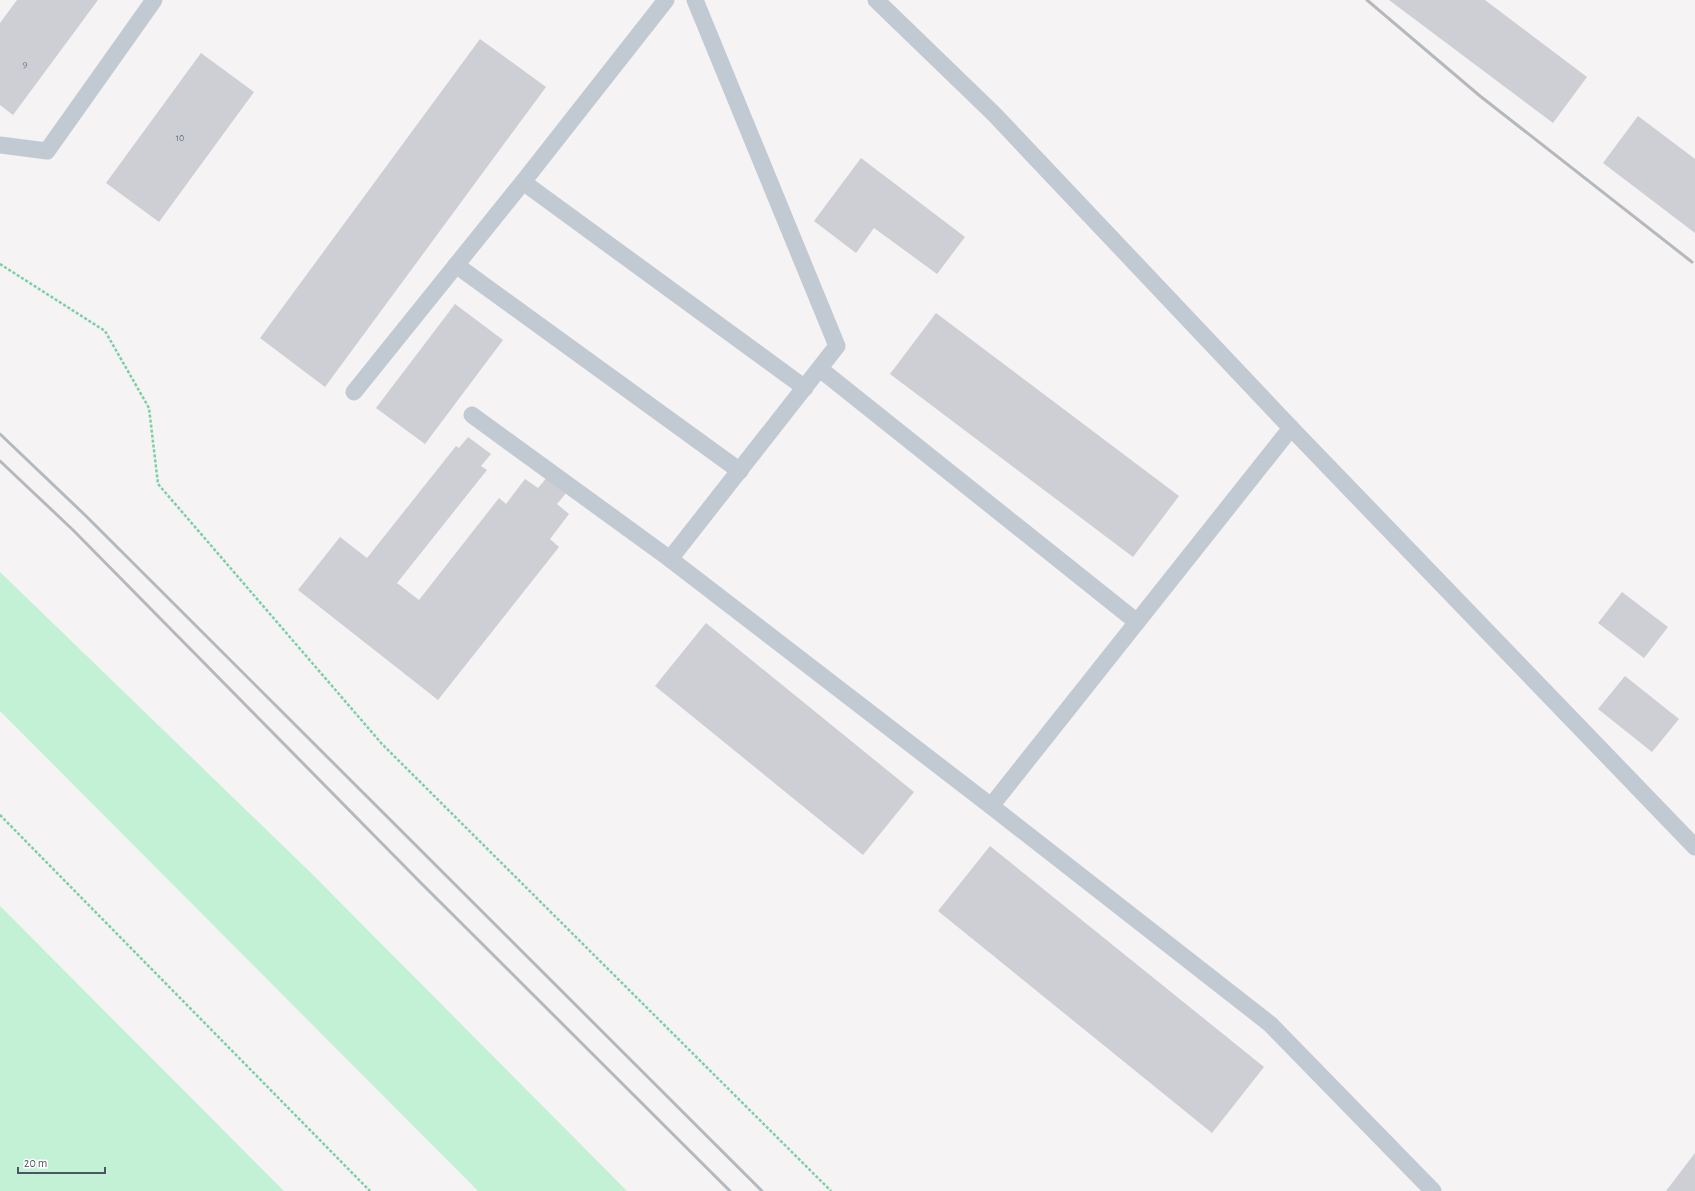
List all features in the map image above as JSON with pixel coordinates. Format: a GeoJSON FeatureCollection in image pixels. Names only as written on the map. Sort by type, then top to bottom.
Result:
{"type":"FeatureCollection","features":[{"type":"Feature","properties":{"kind":"lane"},"geometry":{"type":"LineString","coordinates":[[0,145],[47,151],[154,0]]}},
{"type":"Feature","properties":{"kind":"lane"},"geometry":{"type":"LineString","coordinates":[[354,392],[523,182],[666,0]]}},
{"type":"Feature","properties":{"kind":"lane"},"geometry":{"type":"LineString","coordinates":[[670,559],[838,346],[695,0]]}},
{"type":"Feature","properties":{"kind":"lane"},"geometry":{"type":"LineString","coordinates":[[876,0],[994,114],[1291,428],[1695,847]]}},
{"type":"Feature","properties":{"kind":"lane"},"geometry":{"type":"LineString","coordinates":[[523,182],[805,388]]}},
{"type":"Feature","properties":{"kind":"lane"},"geometry":{"type":"LineString","coordinates":[[456,265],[740,471]]}},
{"type":"Feature","properties":{"kind":"lane"},"geometry":{"type":"LineString","coordinates":[[820,369],[1137,622]]}},
{"type":"Feature","properties":{"kind":"lane"},"geometry":{"type":"LineString","coordinates":[[472,415],[670,559],[991,806],[1270,1024],[1433,1191]]}},
{"type":"Feature","properties":{"kind":"lane"},"geometry":{"type":"LineString","coordinates":[[991,806],[1291,428]]}},
{"type":"Feature","properties":{"kind":"path"},"geometry":{"type":"LineString","coordinates":[[0,264],[105,331],[149,408],[158,484],[382,744],[830,1191]]}},
{"type":"Feature","properties":{"kind":"path"},"geometry":{"type":"LineString","coordinates":[[0,815],[370,1191]]}},
{"type":"Feature","properties":{"kind":"green space"},"geometry":{"type":"Polygon","coordinates":[[[0,572],[309,871],[627,1191],[478,1191],[0,711],[0,572]]]}},
{"type":"Feature","properties":{"kind":"green space"},"geometry":{"type":"Polygon","coordinates":[[[0,906],[284,1191],[0,1191],[0,906]]]}},
{"type":"Feature","properties":{"kind":"building"},"geometry":{"type":"Polygon","coordinates":[[[17,0],[98,0],[13,115],[0,105],[0,23],[17,0]]]}},
{"type":"Feature","properties":{"kind":"building"},"geometry":{"type":"Polygon","coordinates":[[[1389,0],[1485,0],[1587,77],[1553,123],[1389,0]]]}},
{"type":"Feature","properties":{"kind":"building"},"geometry":{"type":"Polygon","coordinates":[[[480,39],[546,87],[325,387],[260,338],[480,39]]]}},
{"type":"Feature","properties":{"kind":"building"},"geometry":{"type":"Polygon","coordinates":[[[201,53],[254,92],[159,222],[106,183],[201,53]]]}},
{"type":"Feature","properties":{"kind":"building"},"geometry":{"type":"Polygon","coordinates":[[[1638,116],[1695,159],[1695,233],[1603,163],[1638,116]]]}},
{"type":"Feature","properties":{"kind":"building"},"geometry":{"type":"Polygon","coordinates":[[[861,158],[965,237],[937,274],[874,228],[856,253],[814,221],[861,158]]]}},
{"type":"Feature","properties":{"kind":"building"},"geometry":{"type":"Polygon","coordinates":[[[455,304],[503,340],[425,444],[376,408],[455,304]]]}},
{"type":"Feature","properties":{"kind":"building"},"geometry":{"type":"Polygon","coordinates":[[[936,313],[1179,496],[1133,557],[890,374],[936,313]]]}},
{"type":"Feature","properties":{"kind":"building"},"geometry":{"type":"Polygon","coordinates":[[[468,437],[491,454],[481,466],[487,470],[397,583],[419,600],[499,498],[506,504],[525,479],[538,488],[549,475],[568,491],[557,504],[569,514],[550,539],[559,547],[438,700],[298,590],[340,537],[367,558],[456,446],[459,448],[468,437]]]}},
{"type":"Feature","properties":{"kind":"building"},"geometry":{"type":"Polygon","coordinates":[[[1622,592],[1668,627],[1644,658],[1598,623],[1622,592]]]}},
{"type":"Feature","properties":{"kind":"building"},"geometry":{"type":"Polygon","coordinates":[[[706,623],[914,792],[863,855],[655,686],[706,623]]]}},
{"type":"Feature","properties":{"kind":"building"},"geometry":{"type":"Polygon","coordinates":[[[1625,676],[1679,719],[1652,752],[1598,709],[1625,676]]]}},
{"type":"Feature","properties":{"kind":"building"},"geometry":{"type":"Polygon","coordinates":[[[990,846],[1264,1067],[1212,1133],[938,911],[990,846]]]}},
{"type":"Feature","properties":{"kind":"building"},"geometry":{"type":"Polygon","coordinates":[[[1695,1153],[1695,1191],[1666,1191],[1695,1153]]]}},
{"type":"Feature","properties":{"kind":"railway"},"geometry":{"type":"LineString","coordinates":[[1367,0],[1480,96],[1692,262]]}},
{"type":"Feature","properties":{"kind":"railway"},"geometry":{"type":"LineString","coordinates":[[0,434],[86,516],[762,1191]]}},
{"type":"Feature","properties":{"kind":"railway"},"geometry":{"type":"LineString","coordinates":[[0,461],[73,530],[420,882],[730,1191]]}}]}
